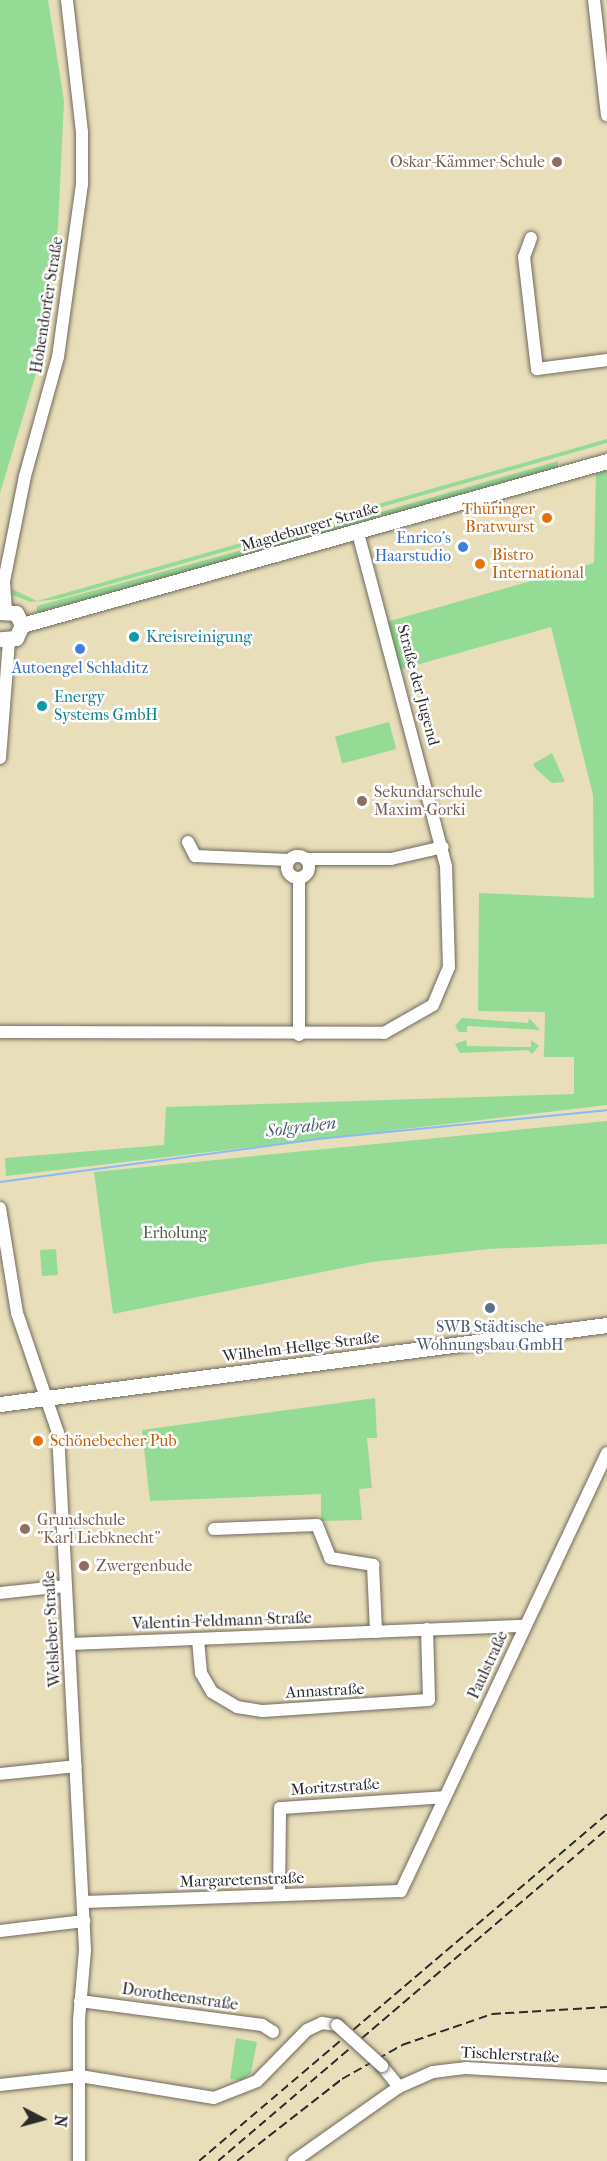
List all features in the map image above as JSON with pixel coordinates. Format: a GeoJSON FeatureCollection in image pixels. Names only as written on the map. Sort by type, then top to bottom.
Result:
{"type":"FeatureCollection","features":[{"type":"Feature","properties":{"kind":"main road","name":"Magdeburger Straße"},"geometry":{"type":"LineString","coordinates":[[22,625],[607,461]]}},
{"type":"Feature","properties":{"kind":"main road"},"geometry":{"type":"LineString","coordinates":[[3,612],[16,613],[22,625],[5,640]]}},
{"type":"Feature","properties":{"kind":"main road","name":"Wilhelm-Hellge-Straße"},"geometry":{"type":"LineString","coordinates":[[0,1404],[607,1325]]}},
{"type":"Feature","properties":{"kind":"street","name":"Hohendorfer Straße"},"geometry":{"type":"LineString","coordinates":[[3,612],[4,581],[25,476],[58,357],[82,183],[82,132],[67,0]]}},
{"type":"Feature","properties":{"kind":"street"},"geometry":{"type":"LineString","coordinates":[[594,0],[607,115]]}},
{"type":"Feature","properties":{"kind":"street"},"geometry":{"type":"LineString","coordinates":[[531,238],[524,257],[537,369],[607,360]]}},
{"type":"Feature","properties":{"kind":"street","name":"Straße der Jugend"},"geometry":{"type":"LineString","coordinates":[[0,1032],[299,1035],[384,1033],[433,1005],[449,967],[443,848],[358,532]]}},
{"type":"Feature","properties":{"kind":"street"},"geometry":{"type":"LineString","coordinates":[[0,758],[5,640]]}},
{"type":"Feature","properties":{"kind":"street"},"geometry":{"type":"LineString","coordinates":[[188,842],[195,856],[290,860],[392,859],[443,848]]}},
{"type":"Feature","properties":{"kind":"street"},"geometry":{"type":"LineString","coordinates":[[299,878],[308,871],[307,859]]}},
{"type":"Feature","properties":{"kind":"street"},"geometry":{"type":"LineString","coordinates":[[290,860],[288,872],[299,878]]}},
{"type":"Feature","properties":{"kind":"street"},"geometry":{"type":"LineString","coordinates":[[299,878],[299,1035]]}},
{"type":"Feature","properties":{"kind":"street","name":"Welsleber Straße"},"geometry":{"type":"LineString","coordinates":[[0,1208],[17,1313],[49,1398],[58,1433],[84,1921],[79,2020],[79,2161]]}},
{"type":"Feature","properties":{"kind":"street","name":"Paulstraße"},"geometry":{"type":"LineString","coordinates":[[401,1891],[607,1453]]}},
{"type":"Feature","properties":{"kind":"street"},"geometry":{"type":"LineString","coordinates":[[214,1529],[317,1525],[330,1558],[373,1565],[376,1632]]}},
{"type":"Feature","properties":{"kind":"street"},"geometry":{"type":"LineString","coordinates":[[0,1593],[66,1586]]}},
{"type":"Feature","properties":{"kind":"street","name":"Valentin-Feldmann-Straße"},"geometry":{"type":"LineString","coordinates":[[70,1644],[525,1626]]}},
{"type":"Feature","properties":{"kind":"street","name":"Annastraße"},"geometry":{"type":"LineString","coordinates":[[198,1639],[201,1673],[212,1692],[237,1707],[263,1711],[429,1700],[427,1629]]}},
{"type":"Feature","properties":{"kind":"street"},"geometry":{"type":"LineString","coordinates":[[0,1774],[76,1766]]}},
{"type":"Feature","properties":{"kind":"street","name":"Moritzstraße"},"geometry":{"type":"LineString","coordinates":[[279,1895],[280,1808],[445,1797]]}},
{"type":"Feature","properties":{"kind":"street","name":"Margaretenstraße"},"geometry":{"type":"LineString","coordinates":[[83,1902],[401,1891]]}},
{"type":"Feature","properties":{"kind":"street"},"geometry":{"type":"LineString","coordinates":[[0,1931],[84,1921]]}},
{"type":"Feature","properties":{"kind":"street","name":"Dorotheenstraße"},"geometry":{"type":"LineString","coordinates":[[80,2001],[262,2025],[273,2032]]}},
{"type":"Feature","properties":{"kind":"street"},"geometry":{"type":"LineString","coordinates":[[0,2085],[80,2076],[191,2098],[224,2096],[263,2076],[307,2030],[337,2025],[382,2066],[399,2087]]}},
{"type":"Feature","properties":{"kind":"street","name":"Tischlerstraße"},"geometry":{"type":"LineString","coordinates":[[294,2161],[399,2087],[453,2068],[607,2076]]}},
{"type":"Feature","properties":{"kind":"green space"},"geometry":{"type":"Polygon","coordinates":[[[0,0],[48,0],[64,101],[58,227],[38,367],[0,493],[0,0]]]}},
{"type":"Feature","properties":{"kind":"green space"},"geometry":{"type":"Polygon","coordinates":[[[607,439],[607,443],[58,599],[30,602],[13,595],[12,589],[37,601],[607,439]]]}},
{"type":"Feature","properties":{"kind":"green space"},"geometry":{"type":"Polygon","coordinates":[[[558,461],[558,468],[382,520],[381,512],[558,461]]]}},
{"type":"Feature","properties":{"kind":"green space"},"geometry":{"type":"Polygon","coordinates":[[[607,470],[607,1105],[6,1176],[5,1158],[164,1145],[166,1107],[574,1094],[574,1057],[544,1057],[545,1012],[478,1011],[479,893],[594,898],[593,795],[551,627],[395,671],[383,623],[594,563],[596,474],[607,470]]]}},
{"type":"Feature","properties":{"kind":"green space"},"geometry":{"type":"Polygon","coordinates":[[[378,513],[380,520],[37,615],[37,606],[378,513]]]}},
{"type":"Feature","properties":{"kind":"green space"},"geometry":{"type":"Polygon","coordinates":[[[389,722],[396,749],[342,764],[335,736],[389,722]]]}},
{"type":"Feature","properties":{"kind":"green space"},"geometry":{"type":"Polygon","coordinates":[[[552,753],[565,782],[552,783],[533,764],[552,753]]]}},
{"type":"Feature","properties":{"kind":"green space"},"geometry":{"type":"Polygon","coordinates":[[[462,1018],[528,1023],[529,1018],[540,1030],[467,1026],[467,1032],[459,1032],[455,1026],[462,1018]]]}},
{"type":"Feature","properties":{"kind":"green space"},"geometry":{"type":"Polygon","coordinates":[[[466,1040],[467,1046],[531,1047],[531,1040],[539,1046],[532,1054],[528,1050],[460,1053],[455,1044],[466,1040]]]}},
{"type":"Feature","properties":{"kind":"green space","name":"Erholung"},"geometry":{"type":"Polygon","coordinates":[[[607,1121],[607,1244],[489,1249],[372,1262],[113,1314],[94,1172],[607,1121]]]}},
{"type":"Feature","properties":{"kind":"green space"},"geometry":{"type":"Polygon","coordinates":[[[56,1249],[58,1275],[42,1276],[40,1250],[56,1249]]]}},
{"type":"Feature","properties":{"kind":"green space"},"geometry":{"type":"Polygon","coordinates":[[[375,1398],[377,1438],[367,1438],[372,1488],[359,1489],[362,1520],[321,1521],[321,1494],[150,1501],[142,1430],[375,1398]]]}},
{"type":"Feature","properties":{"kind":"green space"},"geometry":{"type":"Polygon","coordinates":[[[236,2038],[257,2042],[251,2073],[242,2080],[230,2079],[236,2038]]]}},
{"type":"Feature","properties":{"kind":"waterway","name":"Solgraben"},"geometry":{"type":"LineString","coordinates":[[0,1182],[318,1139],[607,1110]]}},
{"type":"Feature","properties":{"kind":"railway"},"geometry":{"type":"LineString","coordinates":[[199,2161],[607,1814]]}},
{"type":"Feature","properties":{"kind":"railway"},"geometry":{"type":"LineString","coordinates":[[218,2161],[607,1829]]}},
{"type":"Feature","properties":{"kind":"railway"},"geometry":{"type":"LineString","coordinates":[[237,2161],[342,2079],[402,2045],[492,2014],[607,2007]]}},
{"type":"Feature","properties":{"kind":"place","name":"Oskar-Kämmer-Schule"},"geometry":{"type":"Point","coordinates":[557,162]}},
{"type":"Feature","properties":{"kind":"place","name":"Thüringer Bratwurst"},"geometry":{"type":"Point","coordinates":[547,518]}},
{"type":"Feature","properties":{"kind":"place","name":"Enrico's Haarstudio"},"geometry":{"type":"Point","coordinates":[463,547]}},
{"type":"Feature","properties":{"kind":"place","name":"Bistro International"},"geometry":{"type":"Point","coordinates":[480,564]}},
{"type":"Feature","properties":{"kind":"place","name":"Kreisreinigung"},"geometry":{"type":"Point","coordinates":[134,637]}},
{"type":"Feature","properties":{"kind":"place","name":"Autoengel Schladitz"},"geometry":{"type":"Point","coordinates":[80,649]}},
{"type":"Feature","properties":{"kind":"place","name":"Energy Systems GmbH"},"geometry":{"type":"Point","coordinates":[42,706]}},
{"type":"Feature","properties":{"kind":"place","name":"Sekundarschule Maxim-Gorki"},"geometry":{"type":"Point","coordinates":[362,801]}},
{"type":"Feature","properties":{"kind":"place","name":"SWB Städtische Wohnungsbau GmbH"},"geometry":{"type":"Point","coordinates":[490,1308]}},
{"type":"Feature","properties":{"kind":"place","name":"Schönebecher Pub"},"geometry":{"type":"Point","coordinates":[38,1441]}},
{"type":"Feature","properties":{"kind":"place","name":"Grundschule \"Karl Liebknecht\""},"geometry":{"type":"Point","coordinates":[25,1529]}},
{"type":"Feature","properties":{"kind":"place","name":"Zwergenbude"},"geometry":{"type":"Point","coordinates":[84,1566]}}]}
